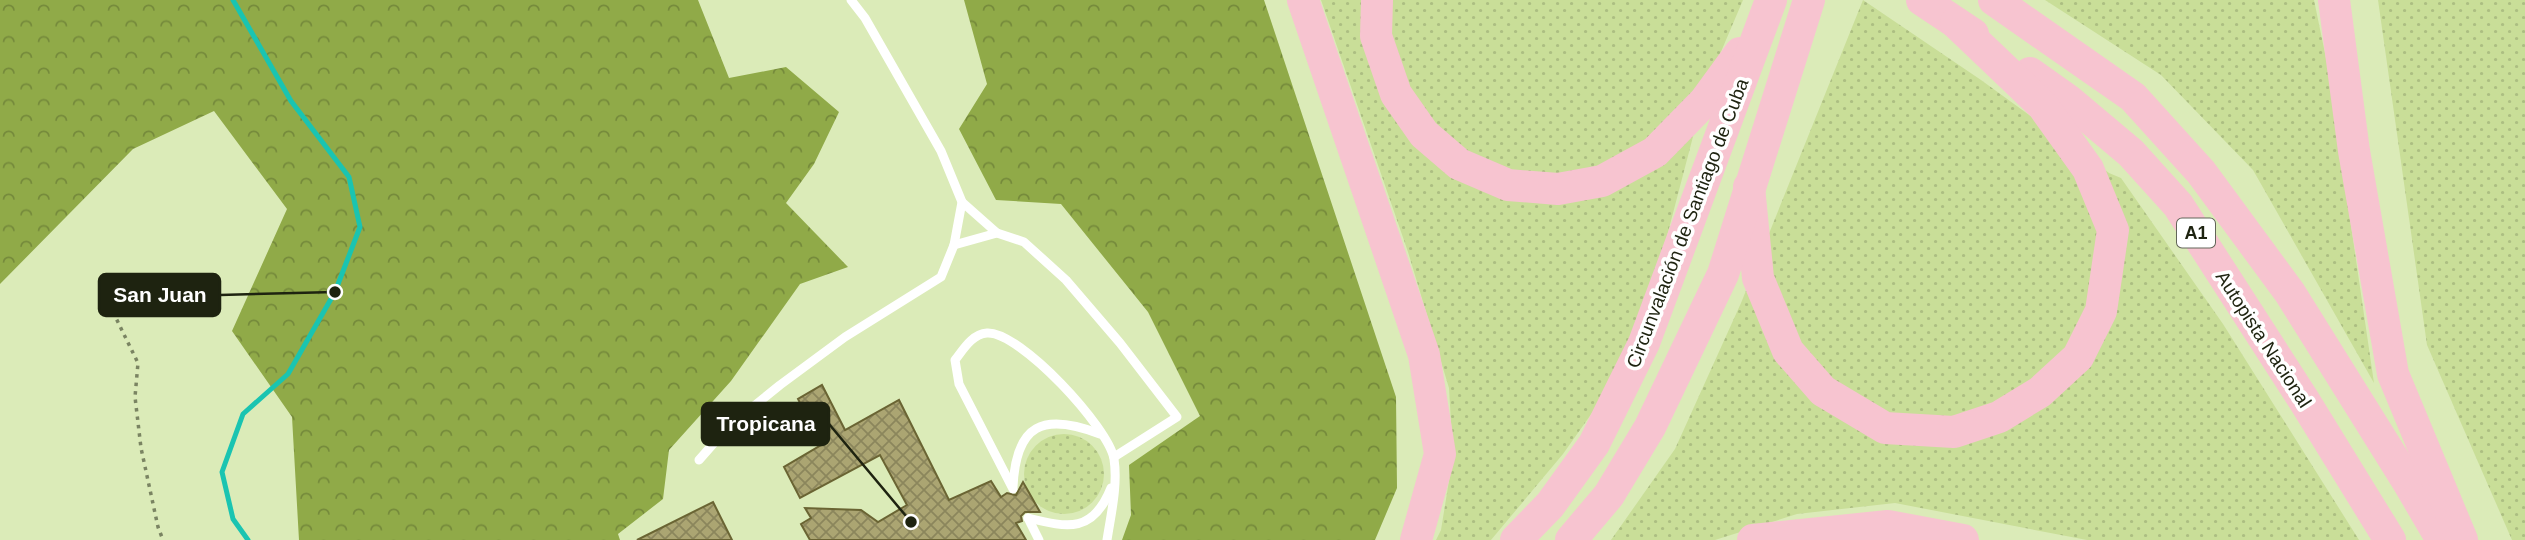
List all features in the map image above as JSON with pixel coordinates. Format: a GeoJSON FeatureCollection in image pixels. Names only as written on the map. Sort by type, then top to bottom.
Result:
{"type":"FeatureCollection","features":[{"type":"Feature","properties":{"kind":"highway"},"geometry":{"type":"LineString","coordinates":[[1303,0],[1424,355],[1440,454],[1416,540]]}},
{"type":"Feature","properties":{"kind":"highway"},"geometry":{"type":"LineString","coordinates":[[1377,0],[1376,36],[1396,94],[1423,134],[1459,164],[1508,185],[1558,189],[1602,181],[1655,152],[1705,101],[1768,9]]}},
{"type":"Feature","properties":{"kind":"highway","name":"Autopista Nacional"},"geometry":{"type":"LineString","coordinates":[[1922,0],[2068,100],[2130,153],[2178,205],[2390,540]]}},
{"type":"Feature","properties":{"kind":"highway","name":"A1"},"geometry":{"type":"LineString","coordinates":[[1994,0],[2133,97],[2201,172],[2290,293],[2442,540]]}},
{"type":"Feature","properties":{"kind":"highway"},"geometry":{"type":"LineString","coordinates":[[2334,0],[2354,151],[2393,374],[2462,540]]}},
{"type":"Feature","properties":{"kind":"highway","name":"Circunvalación de Santiago de Cuba"},"geometry":{"type":"LineString","coordinates":[[1517,540],[1550,505],[1594,444],[1644,343],[1768,9]]}},
{"type":"Feature","properties":{"kind":"highway","name":"Circunvalación de Santiago de Cuba"},"geometry":{"type":"LineString","coordinates":[[1571,540],[1609,495],[1650,427],[1723,274],[1805,13]]}},
{"type":"Feature","properties":{"kind":"highway"},"geometry":{"type":"LineString","coordinates":[[1749,187],[1758,278],[1788,351],[1823,391],[1885,428],[1954,432],[1999,416],[2040,392],[2078,357],[2101,311],[2113,230],[2088,169],[2043,106],[1956,23]]}},
{"type":"Feature","properties":{"kind":"highway"},"geometry":{"type":"LineString","coordinates":[[1753,540],[1888,526],[1963,540]]}},
{"type":"Feature","properties":{"kind":"lane"},"geometry":{"type":"LineString","coordinates":[[851,0],[941,151],[962,202],[997,233],[1024,242],[1066,280],[1120,343],[1177,417],[1114,457]]}},
{"type":"Feature","properties":{"kind":"lane"},"geometry":{"type":"LineString","coordinates":[[699,460],[727,427],[780,385],[845,337],[941,276],[954,245],[962,202]]}},
{"type":"Feature","properties":{"kind":"lane"},"geometry":{"type":"LineString","coordinates":[[954,245],[997,233]]}},
{"type":"Feature","properties":{"kind":"lane"},"geometry":{"type":"LineString","coordinates":[[1100,434],[1068,423],[1047,423],[1029,433],[1017,451],[1013,489],[959,384],[955,360],[973,338],[988,333],[1011,341],[1040,362],[1088,413],[1114,457],[1114,482],[1107,540]]}},
{"type":"Feature","properties":{"kind":"lane"},"geometry":{"type":"LineString","coordinates":[[1039,540],[1028,518],[1064,526],[1091,520],[1104,505],[1114,482]]}},
{"type":"Feature","properties":{"kind":"path"},"geometry":{"type":"LineString","coordinates":[[113,312],[138,363],[135,397],[141,448],[163,540]]}},
{"type":"Feature","properties":{"kind":"green space"},"geometry":{"type":"Polygon","coordinates":[[[0,0],[698,0],[729,78],[786,67],[839,112],[814,164],[786,203],[848,267],[800,284],[731,381],[669,450],[663,499],[618,534],[620,540],[299,540],[292,417],[232,331],[287,209],[214,111],[133,149],[0,284],[0,0]]]}},
{"type":"Feature","properties":{"kind":"green space"},"geometry":{"type":"Polygon","coordinates":[[[964,0],[1264,0],[1396,397],[1397,488],[1375,540],[1122,540],[1131,515],[1129,465],[1200,416],[1148,312],[1061,204],[996,200],[959,129],[987,84],[964,0]]]}},
{"type":"Feature","properties":{"kind":"green space"},"geometry":{"type":"Polygon","coordinates":[[[1321,0],[1743,0],[1706,87],[1661,259],[1636,333],[1604,396],[1563,454],[1491,540],[1436,540],[1441,530],[1453,456],[1449,388],[1408,252],[1321,0]]]}},
{"type":"Feature","properties":{"kind":"green space"},"geometry":{"type":"Polygon","coordinates":[[[1863,0],[1981,80],[2109,173],[2121,178],[2223,324],[2359,540],[2087,540],[1895,503],[1797,514],[1715,540],[1611,540],[1675,449],[1741,303],[1863,0]]]}},
{"type":"Feature","properties":{"kind":"green space"},"geometry":{"type":"Polygon","coordinates":[[[2045,0],[2314,0],[2328,68],[2374,383],[2253,170],[2161,75],[2045,0]]]}},
{"type":"Feature","properties":{"kind":"green space"},"geometry":{"type":"Polygon","coordinates":[[[2378,0],[2525,0],[2525,540],[2512,540],[2427,345],[2378,0]]]}},
{"type":"Feature","properties":{"kind":"green space"},"geometry":{"type":"Polygon","coordinates":[[[1064,434],[1079,437],[1092,446],[1101,459],[1104,474],[1101,489],[1092,502],[1079,511],[1064,514],[1049,511],[1036,502],[1027,489],[1024,474],[1027,459],[1036,446],[1049,437],[1064,434]]]}},
{"type":"Feature","properties":{"kind":"building"},"geometry":{"type":"Polygon","coordinates":[[[822,385],[845,430],[899,400],[949,500],[991,481],[1001,497],[1007,493],[1016,495],[1023,482],[1040,512],[1025,512],[1021,516],[1022,521],[1016,523],[1026,540],[810,540],[801,524],[811,518],[805,508],[861,510],[878,522],[907,505],[880,455],[800,498],[784,467],[821,445],[798,399],[822,385]]]}},
{"type":"Feature","properties":{"kind":"building"},"geometry":{"type":"Polygon","coordinates":[[[713,502],[732,540],[637,540],[713,502]]]}},
{"type":"Feature","properties":{"kind":"waterway"},"geometry":{"type":"LineString","coordinates":[[233,0],[291,101],[349,177],[360,227],[335,292],[288,374],[243,414],[222,472],[233,519],[248,540]]}},
{"type":"Feature","properties":{"kind":"place","name":"San Juan"},"geometry":{"type":"Point","coordinates":[335,292]}},
{"type":"Feature","properties":{"kind":"place","name":"Tropicana"},"geometry":{"type":"Point","coordinates":[911,522]}}]}
